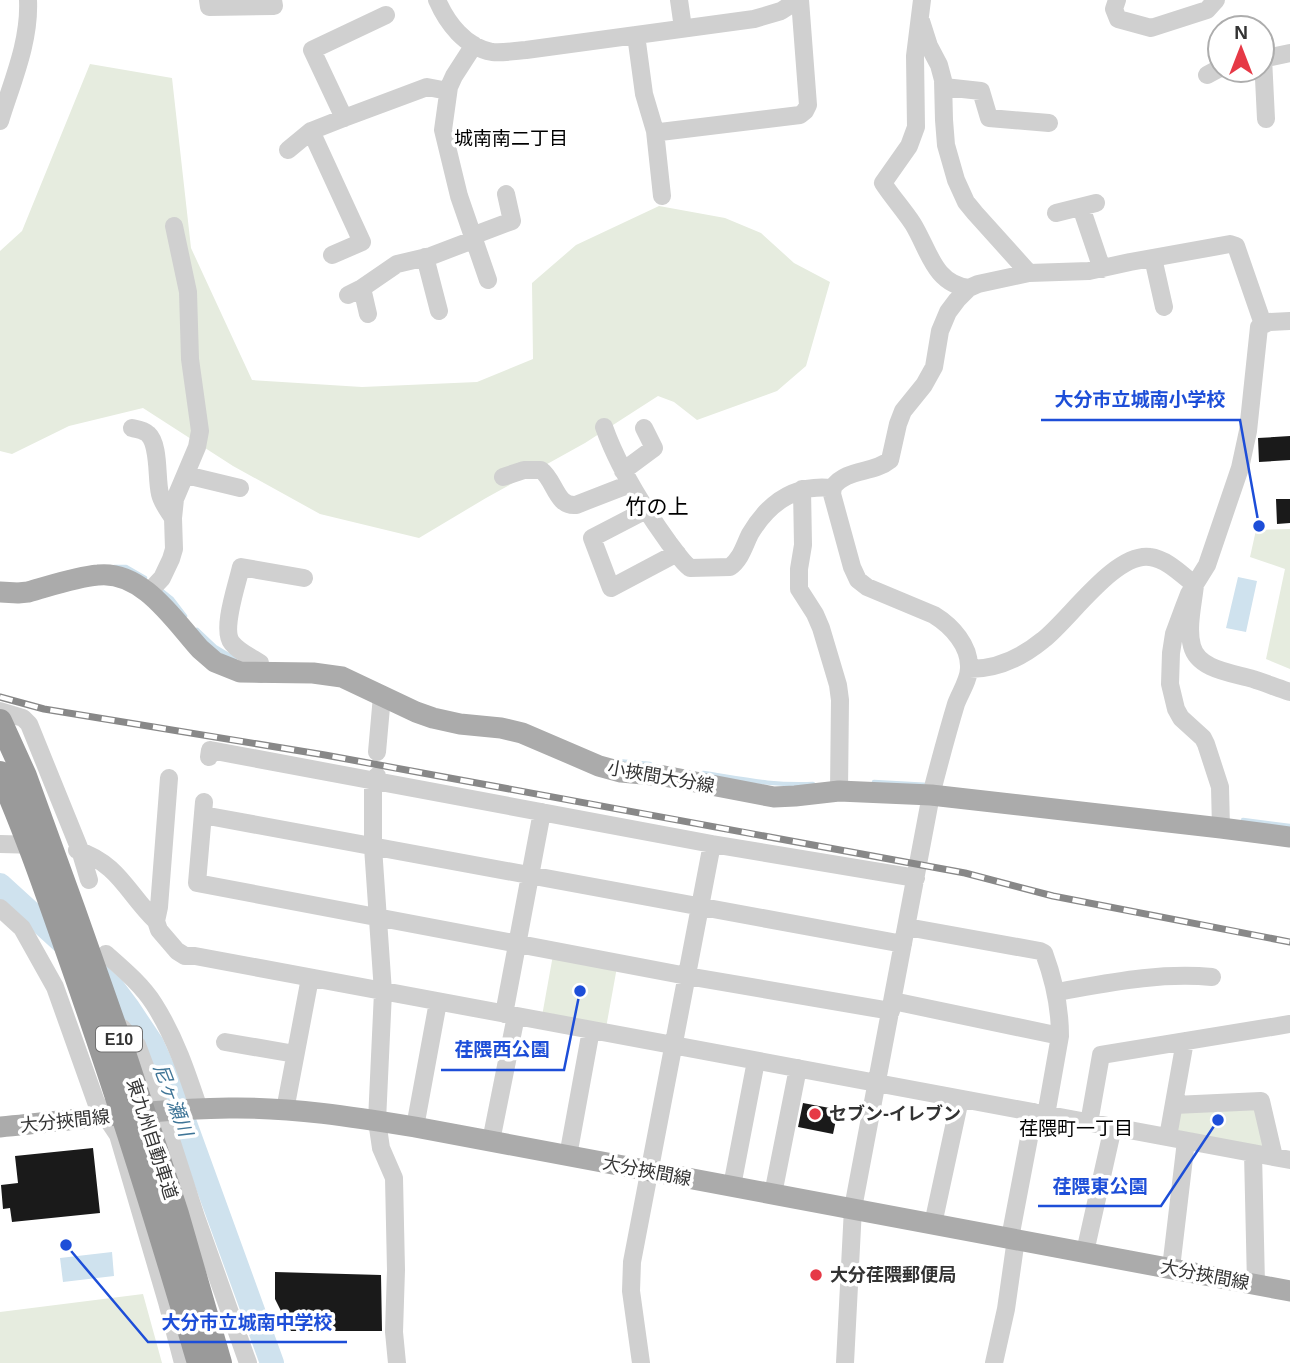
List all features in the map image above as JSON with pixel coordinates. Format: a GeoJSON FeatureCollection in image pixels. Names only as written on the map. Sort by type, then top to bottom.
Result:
{"type":"FeatureCollection","features":[{"type":"Feature","properties":{"kind":"highway","name":"東九州自動車道"},"geometry":{"type":"LineString","coordinates":[[0,721],[24,776],[125,1056],[177,1214],[220,1363]]}},
{"type":"Feature","properties":{"kind":"highway","name":"東九州自動車道"},"geometry":{"type":"LineString","coordinates":[[0,773],[106,1059],[199,1363]]}},
{"type":"Feature","properties":{"kind":"main road","name":"小挾間大分線"},"geometry":{"type":"LineString","coordinates":[[0,592],[18,593],[97,575],[122,577],[153,587],[160,603],[200,649],[234,671],[261,674],[327,674],[348,680],[433,719],[522,733],[599,766],[621,772],[658,775],[774,797],[839,791],[932,795],[1290,837]]}},
{"type":"Feature","properties":{"kind":"main road","name":"大分挾間線"},"geometry":{"type":"LineString","coordinates":[[0,1128],[199,1109],[285,1110],[327,1114],[415,1127],[1290,1290]]}},
{"type":"Feature","properties":{"kind":"street"},"geometry":{"type":"LineString","coordinates":[[0,121],[6,80],[22,54],[28,0]]}},
{"type":"Feature","properties":{"kind":"street"},"geometry":{"type":"LineString","coordinates":[[208,0],[209,7],[274,6],[273,0]]}},
{"type":"Feature","properties":{"kind":"street"},"geometry":{"type":"LineString","coordinates":[[437,0],[443,14],[464,38],[474,45],[501,52],[763,17],[799,0]]}},
{"type":"Feature","properties":{"kind":"street"},"geometry":{"type":"LineString","coordinates":[[679,0],[683,29]]}},
{"type":"Feature","properties":{"kind":"street"},"geometry":{"type":"LineString","coordinates":[[655,131],[803,114],[808,105],[799,0]]}},
{"type":"Feature","properties":{"kind":"street"},"geometry":{"type":"LineString","coordinates":[[1117,0],[1114,9],[1118,19],[1151,28],[1207,10],[1216,0]]}},
{"type":"Feature","properties":{"kind":"street"},"geometry":{"type":"LineString","coordinates":[[920,7],[929,46],[939,65],[944,87],[946,145],[956,180],[975,213],[1028,273]]}},
{"type":"Feature","properties":{"kind":"street"},"geometry":{"type":"LineString","coordinates":[[920,7],[915,56],[916,127],[909,146],[883,183],[911,221],[941,275],[953,285],[969,288]]}},
{"type":"Feature","properties":{"kind":"street"},"geometry":{"type":"LineString","coordinates":[[344,118],[312,50],[386,15]]}},
{"type":"Feature","properties":{"kind":"street"},"geometry":{"type":"LineString","coordinates":[[636,34],[644,94],[655,131],[662,196]]}},
{"type":"Feature","properties":{"kind":"street"},"geometry":{"type":"LineString","coordinates":[[474,45],[447,91],[443,130],[459,196],[488,281]]}},
{"type":"Feature","properties":{"kind":"street"},"geometry":{"type":"LineString","coordinates":[[1264,84],[1266,119]]}},
{"type":"Feature","properties":{"kind":"street"},"geometry":{"type":"LineString","coordinates":[[288,150],[311,131],[344,118],[428,87],[447,91]]}},
{"type":"Feature","properties":{"kind":"street"},"geometry":{"type":"LineString","coordinates":[[944,87],[981,91],[989,118],[1049,123]]}},
{"type":"Feature","properties":{"kind":"street"},"geometry":{"type":"LineString","coordinates":[[311,131],[362,242],[332,255]]}},
{"type":"Feature","properties":{"kind":"street"},"geometry":{"type":"LineString","coordinates":[[368,314],[355,291],[397,264],[425,257],[512,221],[506,194]]}},
{"type":"Feature","properties":{"kind":"street"},"geometry":{"type":"LineString","coordinates":[[1056,213],[1088,205],[1102,269]]}},
{"type":"Feature","properties":{"kind":"street"},"geometry":{"type":"LineString","coordinates":[[153,587],[174,550],[175,499],[197,447],[200,431],[190,359],[188,292],[174,226]]}},
{"type":"Feature","properties":{"kind":"street"},"geometry":{"type":"LineString","coordinates":[[845,1363],[853,1208],[932,795],[945,742],[970,669],[963,645],[941,619],[867,587],[858,580],[849,561],[832,488],[835,483],[850,474],[884,465],[890,460],[903,411],[924,385],[934,367],[940,331],[948,312],[969,288],[978,284],[1028,273],[1102,269],[1230,244],[1236,246],[1263,324]]}},
{"type":"Feature","properties":{"kind":"street"},"geometry":{"type":"LineString","coordinates":[[425,257],[439,311]]}},
{"type":"Feature","properties":{"kind":"street"},"geometry":{"type":"LineString","coordinates":[[1153,258],[1164,307]]}},
{"type":"Feature","properties":{"kind":"street"},"geometry":{"type":"LineString","coordinates":[[1221,828],[1220,788],[1206,744],[1181,718],[1172,698],[1169,666],[1174,634],[1189,594],[1206,565],[1242,457],[1248,431],[1259,327],[1263,324],[1290,321]]}},
{"type":"Feature","properties":{"kind":"street"},"geometry":{"type":"LineString","coordinates":[[604,427],[615,457],[646,510],[690,568],[730,567],[737,561],[756,525],[771,506],[802,489],[832,488]]}},
{"type":"Feature","properties":{"kind":"street"},"geometry":{"type":"LineString","coordinates":[[132,428],[148,433],[151,439],[156,455],[160,493],[173,518]]}},
{"type":"Feature","properties":{"kind":"street"},"geometry":{"type":"LineString","coordinates":[[503,477],[524,470],[541,470],[551,480],[561,500],[570,506],[576,505],[627,478],[654,448],[644,428]]}},
{"type":"Feature","properties":{"kind":"street"},"geometry":{"type":"LineString","coordinates":[[186,475],[240,488]]}},
{"type":"Feature","properties":{"kind":"street"},"geometry":{"type":"LineString","coordinates":[[802,489],[803,545],[798,581],[799,589],[818,621],[838,685],[839,791]]}},
{"type":"Feature","properties":{"kind":"street"},"geometry":{"type":"LineString","coordinates":[[646,510],[592,538],[611,588],[677,554]]}},
{"type":"Feature","properties":{"kind":"street"},"geometry":{"type":"LineString","coordinates":[[970,669],[995,667],[1029,650],[1052,633],[1110,573],[1134,558],[1147,556],[1159,559],[1195,585]]}},
{"type":"Feature","properties":{"kind":"street"},"geometry":{"type":"LineString","coordinates":[[261,674],[260,663],[236,647],[227,632],[241,567],[304,578]]}},
{"type":"Feature","properties":{"kind":"street"},"geometry":{"type":"LineString","coordinates":[[1195,585],[1191,638],[1193,651],[1198,657],[1215,668],[1290,692]]}},
{"type":"Feature","properties":{"kind":"street"},"geometry":{"type":"LineString","coordinates":[[377,752],[382,696]]}},
{"type":"Feature","properties":{"kind":"street"},"geometry":{"type":"LineString","coordinates":[[0,711],[23,718],[29,724],[80,850],[89,880]]}},
{"type":"Feature","properties":{"kind":"street"},"geometry":{"type":"LineString","coordinates":[[209,757],[210,750],[375,778],[712,844],[916,878]]}},
{"type":"Feature","properties":{"kind":"street"},"geometry":{"type":"LineString","coordinates":[[156,921],[169,778]]}},
{"type":"Feature","properties":{"kind":"street"},"geometry":{"type":"LineString","coordinates":[[375,778],[373,847],[383,992],[377,1121],[381,1148],[394,1178],[394,1332],[397,1363]]}},
{"type":"Feature","properties":{"kind":"street"},"geometry":{"type":"LineString","coordinates":[[995,1363],[1006,1309],[1013,1239],[1060,1036],[1056,992],[1044,953],[700,908],[373,847],[203,808],[197,883],[687,976],[892,1006],[1060,1036]]}},
{"type":"Feature","properties":{"kind":"street"},"geometry":{"type":"LineString","coordinates":[[491,1141],[510,1015],[517,944],[542,812]]}},
{"type":"Feature","properties":{"kind":"street"},"geometry":{"type":"LineString","coordinates":[[0,844],[80,850],[111,868],[156,921],[159,930],[177,951],[185,956],[1282,1158]]}},
{"type":"Feature","properties":{"kind":"street"},"geometry":{"type":"LineString","coordinates":[[641,1363],[631,1273],[712,844]]}},
{"type":"Feature","properties":{"kind":"street"},"geometry":{"type":"LineString","coordinates":[[0,908],[22,928],[55,987],[96,1102],[118,1136],[183,1363]]}},
{"type":"Feature","properties":{"kind":"street"},"geometry":{"type":"LineString","coordinates":[[106,954],[136,981],[154,1003],[176,1045],[199,1109]]}},
{"type":"Feature","properties":{"kind":"street"},"geometry":{"type":"LineString","coordinates":[[1056,992],[1161,975],[1212,977]]}},
{"type":"Feature","properties":{"kind":"street"},"geometry":{"type":"LineString","coordinates":[[285,1110],[310,978]]}},
{"type":"Feature","properties":{"kind":"street"},"geometry":{"type":"LineString","coordinates":[[55,987],[122,1028],[138,1045],[248,1363]]}},
{"type":"Feature","properties":{"kind":"street"},"geometry":{"type":"LineString","coordinates":[[415,1127],[438,1002]]}},
{"type":"Feature","properties":{"kind":"street"},"geometry":{"type":"LineString","coordinates":[[1089,1123],[1101,1055],[1290,1026]]}},
{"type":"Feature","properties":{"kind":"street"},"geometry":{"type":"LineString","coordinates":[[568,1156],[591,1030]]}},
{"type":"Feature","properties":{"kind":"street"},"geometry":{"type":"LineString","coordinates":[[1171,1268],[1177,1139],[1174,1105],[1185,1041]]}},
{"type":"Feature","properties":{"kind":"street"},"geometry":{"type":"LineString","coordinates":[[225,1042],[295,1054]]}},
{"type":"Feature","properties":{"kind":"street"},"geometry":{"type":"LineString","coordinates":[[732,1186],[756,1061]]}},
{"type":"Feature","properties":{"kind":"street"},"geometry":{"type":"LineString","coordinates":[[772,1194],[798,1068]]}},
{"type":"Feature","properties":{"kind":"street"},"geometry":{"type":"LineString","coordinates":[[933,1224],[960,1098]]}},
{"type":"Feature","properties":{"kind":"street"},"geometry":{"type":"LineString","coordinates":[[1174,1105],[1261,1101],[1282,1158]]}},
{"type":"Feature","properties":{"kind":"street"},"geometry":{"type":"LineString","coordinates":[[1085,1252],[1113,1127]]}},
{"type":"Feature","properties":{"kind":"street"},"geometry":{"type":"LineString","coordinates":[[1253,1153],[1256,1284]]}},
{"type":"Feature","properties":{"kind":"shaded area"},"geometry":{"type":"Polygon","coordinates":[[[90,64],[172,78],[191,248],[252,380],[362,387],[477,382],[533,359],[532,283],[576,245],[659,206],[725,218],[761,233],[794,263],[830,282],[806,366],[777,391],[697,420],[674,402],[658,396],[585,443],[419,538],[320,514],[233,466],[143,408],[69,426],[12,454],[0,451],[0,251],[22,231],[90,64]]]}},
{"type":"Feature","properties":{"kind":"shaded area"},"geometry":{"type":"Polygon","coordinates":[[[1290,529],[1290,669],[1266,659],[1285,569],[1250,557],[1256,530],[1290,529]]]}},
{"type":"Feature","properties":{"kind":"shaded area"},"geometry":{"type":"Polygon","coordinates":[[[553,955],[617,967],[606,1028],[542,1016],[553,955]]]}},
{"type":"Feature","properties":{"kind":"shaded area"},"geometry":{"type":"Polygon","coordinates":[[[1253,1104],[1265,1150],[1176,1134],[1177,1111],[1253,1104]]]}},
{"type":"Feature","properties":{"kind":"shaded area"},"geometry":{"type":"Polygon","coordinates":[[[143,1294],[162,1363],[0,1363],[0,1312],[143,1294]]]}},
{"type":"Feature","properties":{"kind":"water"},"geometry":{"type":"Polygon","coordinates":[[[1238,577],[1257,581],[1246,632],[1226,628],[1238,577]]]}},
{"type":"Feature","properties":{"kind":"water"},"geometry":{"type":"Polygon","coordinates":[[[112,1252],[114,1276],[63,1282],[60,1258],[112,1252]]]}},
{"type":"Feature","properties":{"kind":"building"},"geometry":{"type":"Polygon","coordinates":[[[1290,436],[1290,460],[1259,462],[1258,438],[1290,436]]]}},
{"type":"Feature","properties":{"kind":"building"},"geometry":{"type":"Polygon","coordinates":[[[1276,499],[1290,499],[1290,523],[1277,524],[1276,499]]]}},
{"type":"Feature","properties":{"kind":"building","name":"セブン-イレブン"},"geometry":{"type":"Polygon","coordinates":[[[803,1103],[835,1109],[833,1134],[798,1127],[803,1103]]]}},
{"type":"Feature","properties":{"kind":"building"},"geometry":{"type":"Polygon","coordinates":[[[93,1148],[100,1213],[12,1222],[10,1208],[3,1209],[1,1185],[18,1183],[15,1156],[93,1148]]]}},
{"type":"Feature","properties":{"kind":"building"},"geometry":{"type":"Polygon","coordinates":[[[275,1272],[381,1275],[382,1331],[291,1331],[275,1299],[275,1272]]]}},
{"type":"Feature","properties":{"kind":"waterway"},"geometry":{"type":"LineString","coordinates":[[114,567],[126,567],[145,578]]}},
{"type":"Feature","properties":{"kind":"waterway"},"geometry":{"type":"LineString","coordinates":[[157,587],[172,599],[185,616]]}},
{"type":"Feature","properties":{"kind":"waterway"},"geometry":{"type":"LineString","coordinates":[[197,630],[215,647],[235,659]]}},
{"type":"Feature","properties":{"kind":"waterway"},"geometry":{"type":"LineString","coordinates":[[617,761],[650,764]]}},
{"type":"Feature","properties":{"kind":"waterway"},"geometry":{"type":"LineString","coordinates":[[703,773],[771,783],[813,784]]}},
{"type":"Feature","properties":{"kind":"waterway"},"geometry":{"type":"LineString","coordinates":[[874,782],[928,785]]}},
{"type":"Feature","properties":{"kind":"waterway"},"geometry":{"type":"LineString","coordinates":[[1243,820],[1290,826]]}},
{"type":"Feature","properties":{"kind":"waterway","name":"尼ヶ瀬川"},"geometry":{"type":"LineString","coordinates":[[0,885],[113,988],[152,1044],[174,1093],[272,1363]]}},
{"type":"Feature","properties":{"kind":"railway"},"geometry":{"type":"LineString","coordinates":[[0,697],[44,709],[325,755],[965,873],[1053,896],[1290,942]]}},
{"type":"Feature","properties":{"kind":"place","name":"大分市立城南小学校"},"geometry":{"type":"Point","coordinates":[1259,526]}},
{"type":"Feature","properties":{"kind":"place","name":"荏隈西公園"},"geometry":{"type":"Point","coordinates":[580,991]}},
{"type":"Feature","properties":{"kind":"place","name":"セブン-イレブン"},"geometry":{"type":"Point","coordinates":[815,1114]}},
{"type":"Feature","properties":{"kind":"place","name":"荏隈東公園"},"geometry":{"type":"Point","coordinates":[1218,1120]}},
{"type":"Feature","properties":{"kind":"place","name":"大分市立城南中学校"},"geometry":{"type":"Point","coordinates":[66,1245]}},
{"type":"Feature","properties":{"kind":"place","name":"大分荏隈郵便局"},"geometry":{"type":"Point","coordinates":[816,1275]}},
{"type":"Feature","properties":{"kind":"district","name":"城南南二丁目"},"geometry":{"type":"Point","coordinates":[511,138]}},
{"type":"Feature","properties":{"kind":"district","name":"竹の上"},"geometry":{"type":"Point","coordinates":[657,506]}},
{"type":"Feature","properties":{"kind":"district","name":"荏隈町一丁目"},"geometry":{"type":"Point","coordinates":[1076,1128]}}]}
